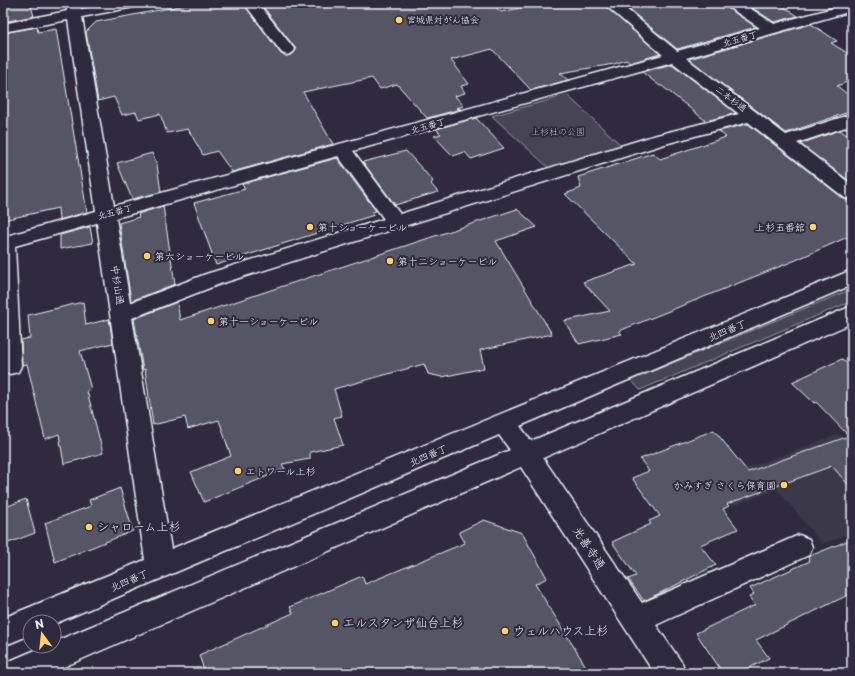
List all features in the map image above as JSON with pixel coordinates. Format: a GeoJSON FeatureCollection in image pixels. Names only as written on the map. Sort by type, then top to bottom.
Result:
{"type":"FeatureCollection","features":[{"type":"Feature","properties":{"kind":"street"},"geometry":{"type":"LineString","coordinates":[[3,28],[74,9],[134,3]]}},
{"type":"Feature","properties":{"kind":"street"},"geometry":{"type":"LineString","coordinates":[[251,3],[287,50]]}},
{"type":"Feature","properties":{"kind":"street","name":"二本杉通"},"geometry":{"type":"LineString","coordinates":[[610,3],[675,57],[852,194]]}},
{"type":"Feature","properties":{"kind":"street"},"geometry":{"type":"LineString","coordinates":[[732,3],[773,30]]}},
{"type":"Feature","properties":{"kind":"street","name":"北五番丁"},"geometry":{"type":"LineString","coordinates":[[4,243],[852,7]]}},
{"type":"Feature","properties":{"kind":"street","name":"中杉山通"},"geometry":{"type":"LineString","coordinates":[[74,9],[107,215],[160,567]]}},
{"type":"Feature","properties":{"kind":"street"},"geometry":{"type":"LineString","coordinates":[[122,314],[213,279],[659,140],[752,116]]}},
{"type":"Feature","properties":{"kind":"street"},"geometry":{"type":"LineString","coordinates":[[785,141],[852,119]]}},
{"type":"Feature","properties":{"kind":"street"},"geometry":{"type":"LineString","coordinates":[[342,149],[396,222]]}},
{"type":"Feature","properties":{"kind":"street"},"geometry":{"type":"LineString","coordinates":[[4,243],[10,366]]}},
{"type":"Feature","properties":{"kind":"street","name":"北四番丁"},"geometry":{"type":"LineString","coordinates":[[3,632],[505,424],[852,277]]}},
{"type":"Feature","properties":{"kind":"street"},"geometry":{"type":"LineString","coordinates":[[16,673],[852,314]]}},
{"type":"Feature","properties":{"kind":"street","name":"光善寺通"},"geometry":{"type":"LineString","coordinates":[[505,424],[527,454],[636,620],[668,672]]}},
{"type":"Feature","properties":{"kind":"street"},"geometry":{"type":"LineString","coordinates":[[636,620],[799,547]]}},
{"type":"Feature","properties":{"kind":"shaded area","name":"かみすぎ さくら保育園"},"geometry":{"type":"Polygon","coordinates":[[[839,434],[852,448],[852,533],[822,544],[777,489],[733,506],[714,480],[839,434]]]}},
{"type":"Feature","properties":{"kind":"green space","name":"上杉杜の公園"},"geometry":{"type":"Polygon","coordinates":[[[567,95],[623,147],[550,169],[492,116],[567,95]]]}},
{"type":"Feature","properties":{"kind":"green space"},"geometry":{"type":"Polygon","coordinates":[[[852,289],[852,301],[640,390],[631,380],[852,289]]]}},
{"type":"Feature","properties":{"kind":"building"},"geometry":{"type":"Polygon","coordinates":[[[3,3],[30,3],[34,16],[3,22],[3,3]]]}},
{"type":"Feature","properties":{"kind":"building"},"geometry":{"type":"Polygon","coordinates":[[[196,3],[243,3],[281,54],[286,56],[293,54],[296,49],[260,3],[297,3],[300,7],[321,3],[491,3],[501,12],[543,3],[602,3],[660,54],[630,63],[626,60],[614,64],[560,73],[568,80],[531,90],[492,49],[451,60],[469,84],[461,86],[465,93],[455,96],[464,106],[456,108],[461,109],[427,118],[397,84],[380,89],[372,78],[303,92],[333,144],[232,172],[217,151],[203,155],[188,129],[167,133],[160,114],[139,119],[136,112],[122,115],[114,97],[98,101],[86,32],[96,22],[196,3]]]}},
{"type":"Feature","properties":{"kind":"building"},"geometry":{"type":"Polygon","coordinates":[[[621,3],[724,3],[726,7],[756,27],[677,49],[621,3]]]}},
{"type":"Feature","properties":{"kind":"building"},"geometry":{"type":"Polygon","coordinates":[[[745,3],[778,3],[798,16],[774,22],[745,3]]]}},
{"type":"Feature","properties":{"kind":"building"},"geometry":{"type":"Polygon","coordinates":[[[811,24],[837,41],[831,43],[852,56],[852,80],[837,86],[852,98],[852,111],[786,133],[689,59],[811,24]]]}},
{"type":"Feature","properties":{"kind":"building"},"geometry":{"type":"Polygon","coordinates":[[[37,27],[38,32],[56,29],[87,212],[59,220],[58,208],[3,220],[3,33],[37,27]]]}},
{"type":"Feature","properties":{"kind":"building"},"geometry":{"type":"Polygon","coordinates":[[[672,64],[736,113],[706,121],[642,72],[672,64]]]}},
{"type":"Feature","properties":{"kind":"building"},"geometry":{"type":"Polygon","coordinates":[[[476,118],[504,148],[471,159],[465,152],[453,156],[434,136],[441,134],[436,129],[476,118]]]}},
{"type":"Feature","properties":{"kind":"building"},"geometry":{"type":"Polygon","coordinates":[[[748,124],[844,199],[852,201],[852,235],[796,260],[619,331],[622,334],[579,344],[564,321],[610,311],[583,282],[637,264],[565,194],[581,188],[578,177],[653,153],[660,159],[726,137],[719,131],[748,124]]]}},
{"type":"Feature","properties":{"kind":"building"},"geometry":{"type":"Polygon","coordinates":[[[840,130],[852,139],[852,183],[800,144],[840,130]]]}},
{"type":"Feature","properties":{"kind":"building"},"geometry":{"type":"Polygon","coordinates":[[[406,151],[433,181],[431,184],[438,192],[395,205],[363,162],[406,151]]]}},
{"type":"Feature","properties":{"kind":"building"},"geometry":{"type":"Polygon","coordinates":[[[152,153],[157,165],[161,192],[132,199],[117,163],[152,153]]]}},
{"type":"Feature","properties":{"kind":"building"},"geometry":{"type":"Polygon","coordinates":[[[337,158],[376,211],[372,212],[374,215],[216,265],[194,203],[245,189],[242,184],[337,158]]]}},
{"type":"Feature","properties":{"kind":"building","name":"第六ショーケービル"},"geometry":{"type":"Polygon","coordinates":[[[163,206],[175,284],[131,301],[119,223],[139,217],[138,214],[163,206]]]}},
{"type":"Feature","properties":{"kind":"building"},"geometry":{"type":"Polygon","coordinates":[[[517,209],[537,227],[496,241],[552,334],[480,350],[484,368],[442,377],[428,374],[424,364],[334,389],[342,416],[334,418],[343,445],[310,452],[310,459],[282,464],[285,469],[204,502],[191,472],[231,456],[219,420],[188,429],[185,417],[153,425],[145,369],[143,370],[134,319],[177,302],[180,320],[517,209]]]}},
{"type":"Feature","properties":{"kind":"building"},"geometry":{"type":"Polygon","coordinates":[[[90,227],[93,243],[60,249],[60,235],[90,227]]]}},
{"type":"Feature","properties":{"kind":"building"},"geometry":{"type":"Polygon","coordinates":[[[83,302],[86,325],[109,319],[113,343],[80,351],[91,389],[87,391],[103,453],[64,464],[59,434],[45,439],[27,364],[22,365],[21,340],[30,338],[28,315],[83,302]]]}},
{"type":"Feature","properties":{"kind":"building"},"geometry":{"type":"Polygon","coordinates":[[[842,359],[852,368],[852,489],[832,466],[727,504],[729,506],[723,509],[738,529],[700,545],[716,565],[644,601],[628,579],[636,576],[612,542],[651,524],[649,521],[660,516],[632,478],[649,471],[640,459],[714,430],[748,472],[849,436],[816,402],[814,403],[792,382],[842,359]]]}},
{"type":"Feature","properties":{"kind":"building","name":"シャローム上杉"},"geometry":{"type":"Polygon","coordinates":[[[120,488],[133,531],[55,562],[45,523],[91,506],[89,500],[120,488]]]}},
{"type":"Feature","properties":{"kind":"building"},"geometry":{"type":"Polygon","coordinates":[[[26,499],[35,533],[3,545],[3,508],[26,499]]]}},
{"type":"Feature","properties":{"kind":"building"},"geometry":{"type":"Polygon","coordinates":[[[484,520],[522,533],[547,578],[535,584],[590,673],[205,673],[199,655],[293,613],[290,607],[362,576],[365,584],[465,543],[459,532],[484,520]]]}},
{"type":"Feature","properties":{"kind":"building"},"geometry":{"type":"Polygon","coordinates":[[[852,539],[852,593],[756,640],[769,658],[739,673],[723,673],[696,633],[755,605],[749,597],[754,594],[750,588],[810,561],[808,557],[810,556],[852,539]]]}},
{"type":"Feature","properties":{"kind":"place","name":"宮城県対がん協会"},"geometry":{"type":"Point","coordinates":[399,20]}},
{"type":"Feature","properties":{"kind":"place","name":"第十ショーケービル"},"geometry":{"type":"Point","coordinates":[310,227]}},
{"type":"Feature","properties":{"kind":"place","name":"上杉五番舘"},"geometry":{"type":"Point","coordinates":[813,227]}},
{"type":"Feature","properties":{"kind":"place","name":"第六ショーケービル"},"geometry":{"type":"Point","coordinates":[147,256]}},
{"type":"Feature","properties":{"kind":"place","name":"第十二ショーケービル"},"geometry":{"type":"Point","coordinates":[390,261]}},
{"type":"Feature","properties":{"kind":"place","name":"第十一ショーケービル"},"geometry":{"type":"Point","coordinates":[211,321]}},
{"type":"Feature","properties":{"kind":"place","name":"エトワール上杉"},"geometry":{"type":"Point","coordinates":[238,471]}},
{"type":"Feature","properties":{"kind":"place","name":"かみすぎ さくら保育園"},"geometry":{"type":"Point","coordinates":[784,485]}},
{"type":"Feature","properties":{"kind":"place","name":"シャローム上杉"},"geometry":{"type":"Point","coordinates":[89,527]}},
{"type":"Feature","properties":{"kind":"place","name":"エルスタンザ仙台上杉"},"geometry":{"type":"Point","coordinates":[335,623]}},
{"type":"Feature","properties":{"kind":"place","name":"ウェルハウス上杉"},"geometry":{"type":"Point","coordinates":[505,631]}}]}
